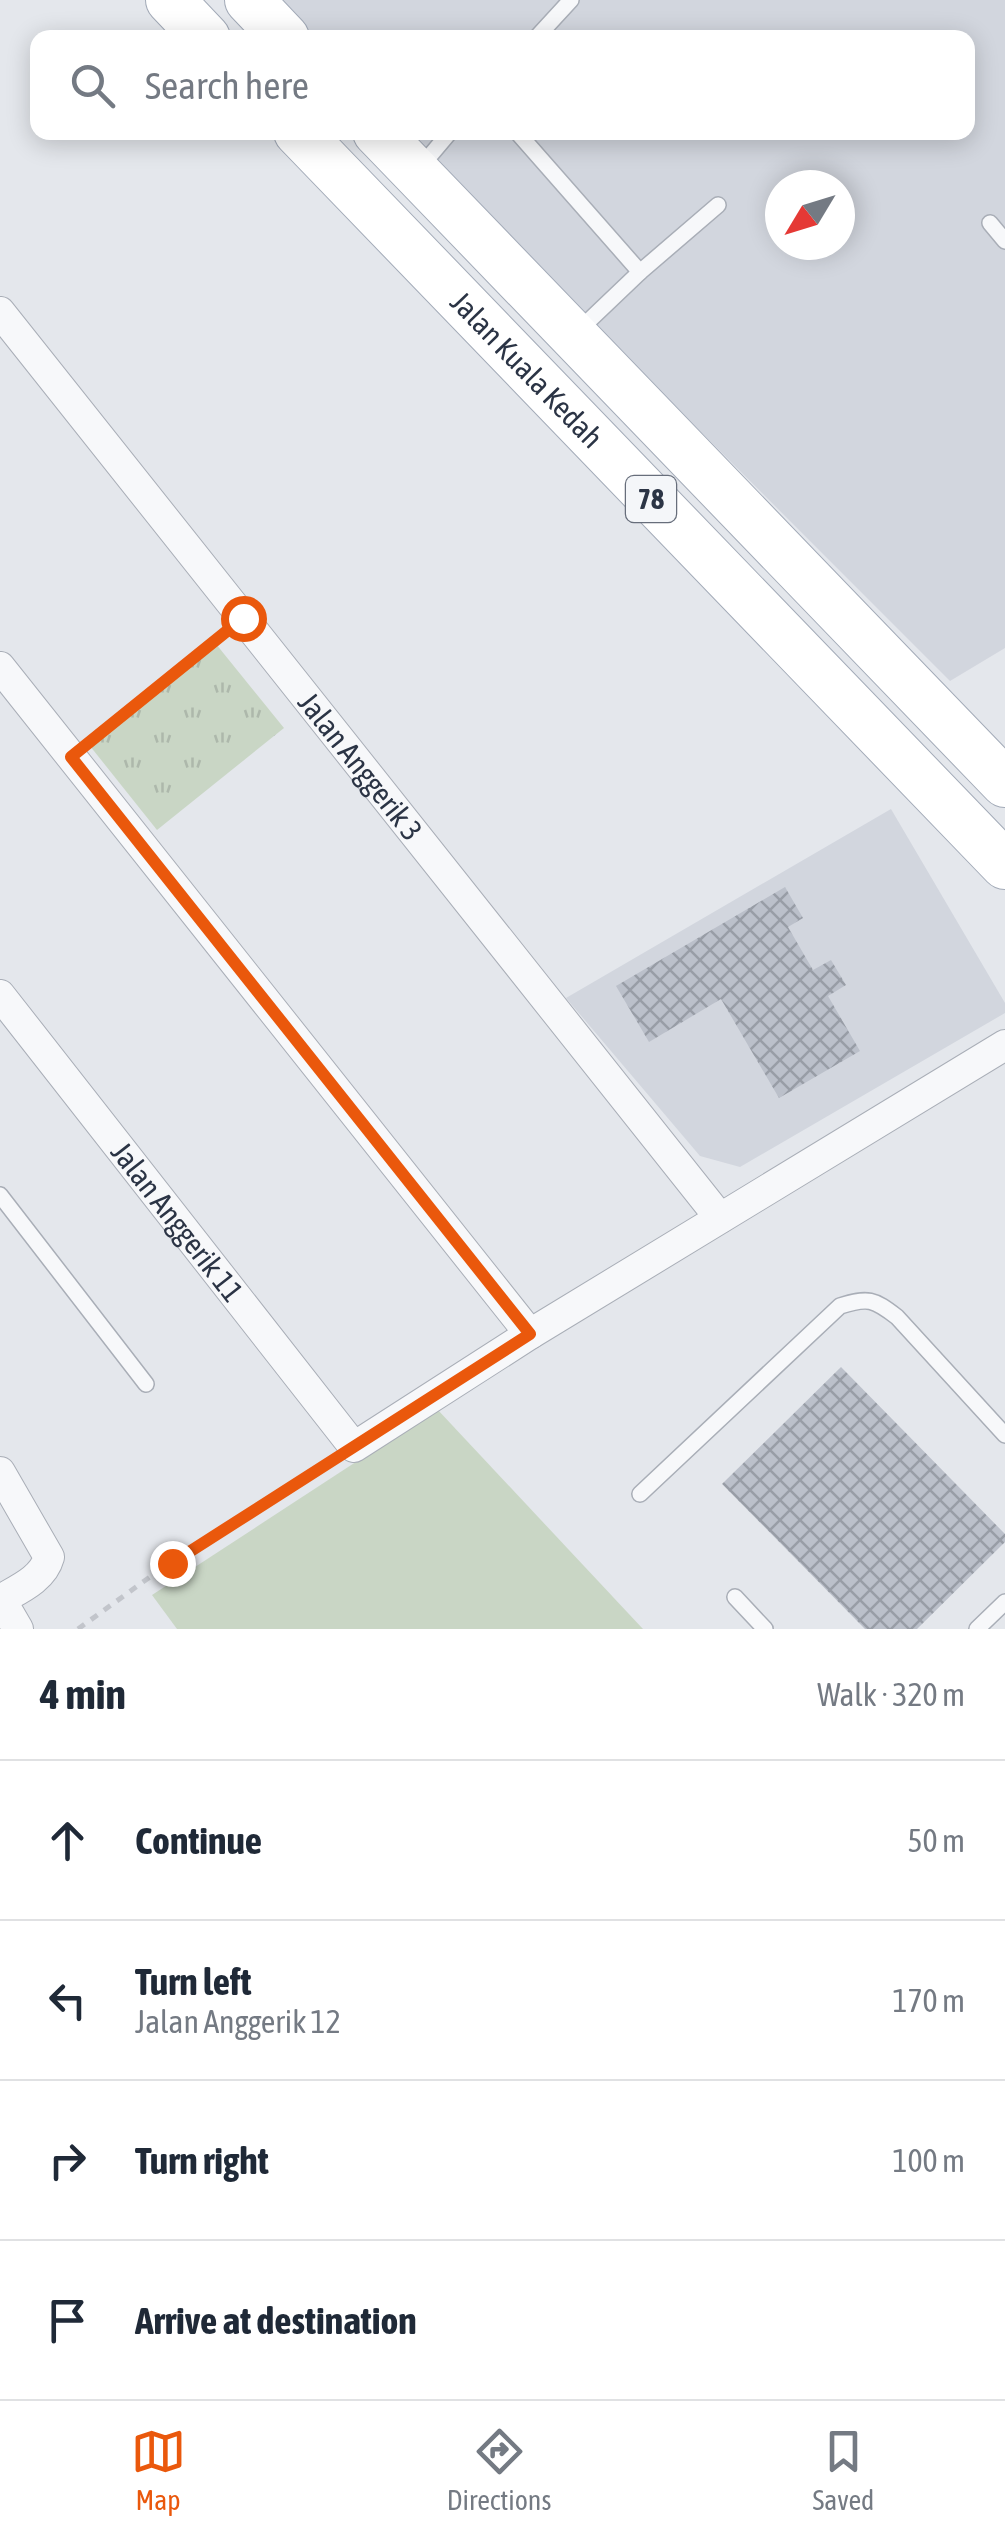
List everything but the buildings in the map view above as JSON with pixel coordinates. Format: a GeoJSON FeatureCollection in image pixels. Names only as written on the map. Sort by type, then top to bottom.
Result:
{"type":"FeatureCollection","features":[{"type":"Feature","properties":{"kind":"main road"},"geometry":{"type":"LineString","coordinates":[[170,0],[198,30]]}},
{"type":"Feature","properties":{"kind":"main road"},"geometry":{"type":"LineString","coordinates":[[249,0],[277,30]]}},
{"type":"Feature","properties":{"kind":"main road","name":"Jalan Kuala Kedah"},"geometry":{"type":"LineString","coordinates":[[306,140],[1005,865]]}},
{"type":"Feature","properties":{"kind":"main road","name":"Jalan Kuala Kedah"},"geometry":{"type":"LineString","coordinates":[[384,140],[1005,783]]}},
{"type":"Feature","properties":{"kind":"street","name":"Jalan Anggerik 3"},"geometry":{"type":"LineString","coordinates":[[0,312],[720,1218]]}},
{"type":"Feature","properties":{"kind":"street"},"geometry":{"type":"LineString","coordinates":[[0,668],[530,1334]]}},
{"type":"Feature","properties":{"kind":"street","name":"Jalan Anggerik 11"},"geometry":{"type":"LineString","coordinates":[[0,996],[354,1447]]}},
{"type":"Feature","properties":{"kind":"street"},"geometry":{"type":"LineString","coordinates":[[354,1447],[530,1334],[1005,1045]]}},
{"type":"Feature","properties":{"kind":"street"},"geometry":{"type":"LineString","coordinates":[[0,1472],[49,1556],[46,1568],[35,1578],[0,1599],[18,1629]]}},
{"type":"Feature","properties":{"kind":"lane"},"geometry":{"type":"LineString","coordinates":[[544,30],[572,0]]}},
{"type":"Feature","properties":{"kind":"lane"},"geometry":{"type":"LineString","coordinates":[[415,173],[443,140]]}},
{"type":"Feature","properties":{"kind":"lane"},"geometry":{"type":"LineString","coordinates":[[524,140],[640,272]]}},
{"type":"Feature","properties":{"kind":"lane"},"geometry":{"type":"LineString","coordinates":[[573,336],[718,206]]}},
{"type":"Feature","properties":{"kind":"lane"},"geometry":{"type":"LineString","coordinates":[[990,223],[1005,241]]}},
{"type":"Feature","properties":{"kind":"lane"},"geometry":{"type":"LineString","coordinates":[[0,1195],[146,1384]]}},
{"type":"Feature","properties":{"kind":"lane"},"geometry":{"type":"LineString","coordinates":[[640,1494],[840,1306],[862,1300],[878,1302],[898,1317],[1005,1435]]}},
{"type":"Feature","properties":{"kind":"lane"},"geometry":{"type":"LineString","coordinates":[[735,1597],[765,1629]]}},
{"type":"Feature","properties":{"kind":"lane"},"geometry":{"type":"LineString","coordinates":[[977,1629],[1005,1602]]}},
{"type":"Feature","properties":{"kind":"path"},"geometry":{"type":"LineString","coordinates":[[71,757],[243,618]]}},
{"type":"Feature","properties":{"kind":"path"},"geometry":{"type":"LineString","coordinates":[[78,1629],[154,1574],[354,1447]]}},
{"type":"Feature","properties":{"kind":"shaded area"},"geometry":{"type":"Polygon","coordinates":[[[270,0],[1005,0],[1005,648],[950,681],[409,140],[975,140],[975,30],[300,30],[270,0]]]}},
{"type":"Feature","properties":{"kind":"shaded area"},"geometry":{"type":"Polygon","coordinates":[[[891,809],[1005,1003],[1005,1013],[740,1167],[700,1156],[566,998],[891,809]]]}},
{"type":"Feature","properties":{"kind":"green space"},"geometry":{"type":"Polygon","coordinates":[[[216,644],[284,728],[157,830],[90,746],[216,644]]]}},
{"type":"Feature","properties":{"kind":"green space"},"geometry":{"type":"Polygon","coordinates":[[[437,1409],[643,1629],[177,1629],[152,1595],[437,1409]]]}},
{"type":"Feature","properties":{"kind":"route"},"geometry":{"type":"LineString","coordinates":[[172,1563],[530,1334],[71,757],[243,618]]}}]}
